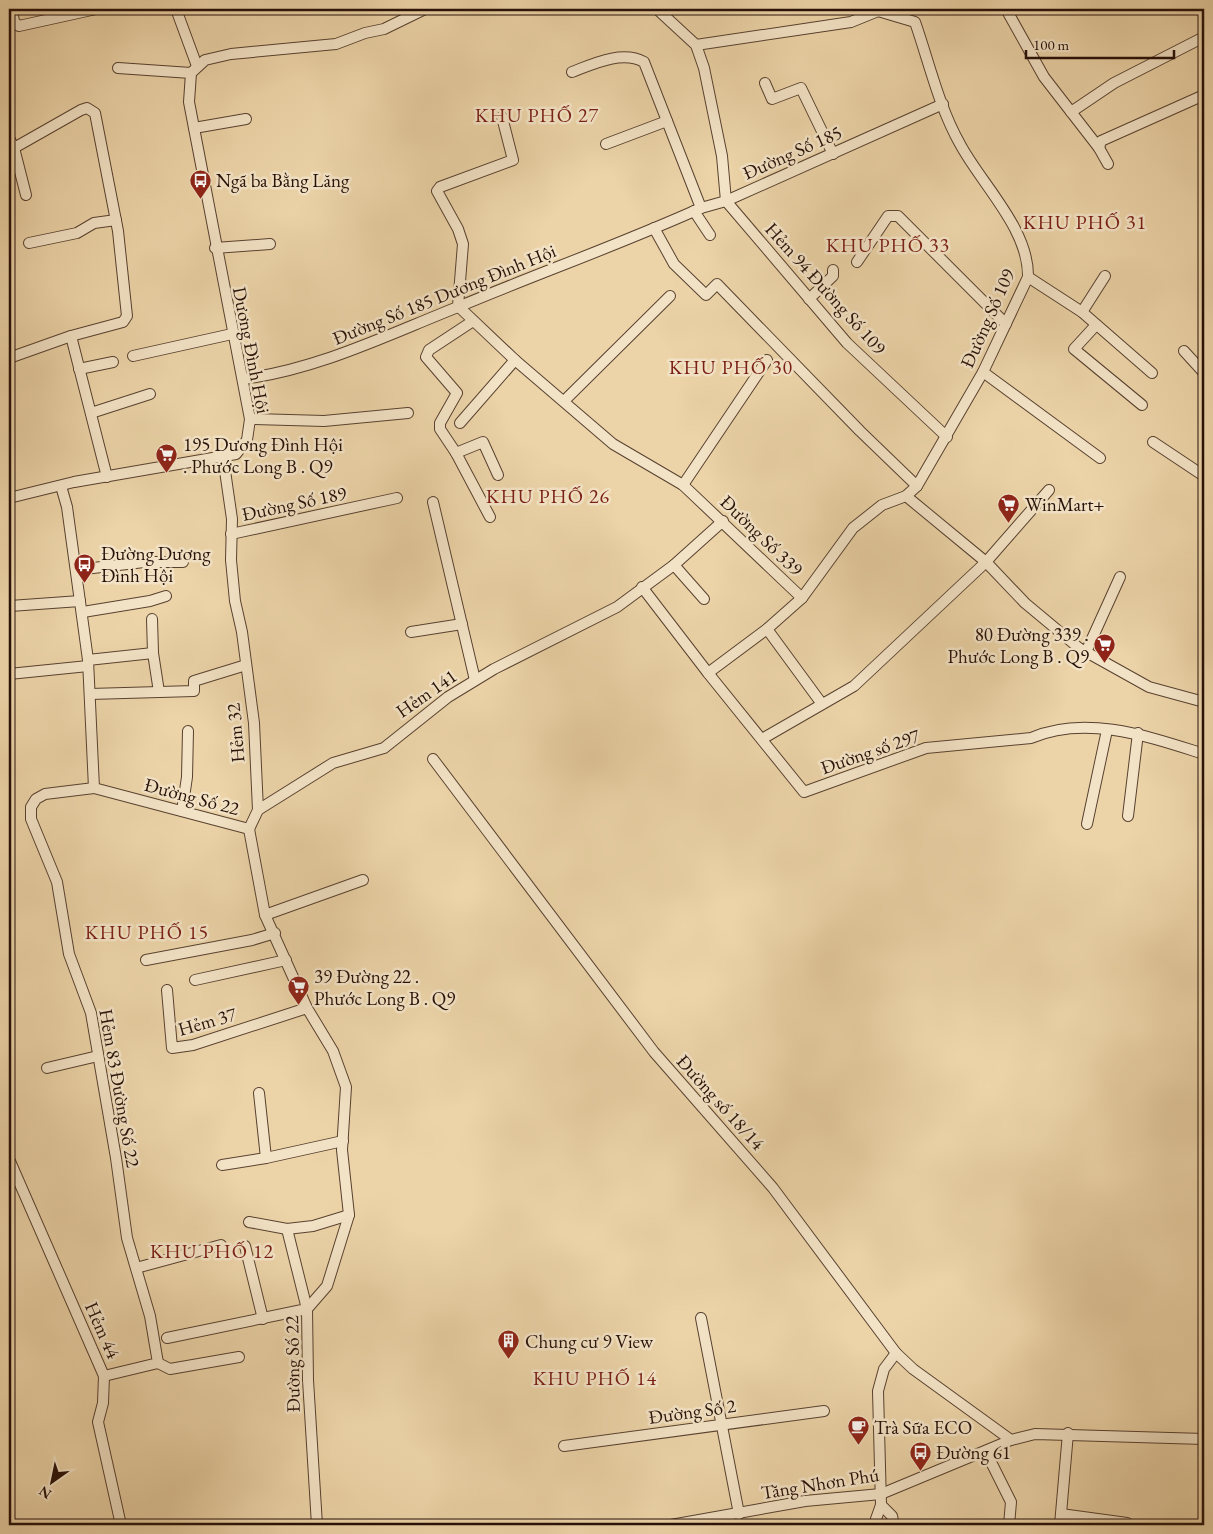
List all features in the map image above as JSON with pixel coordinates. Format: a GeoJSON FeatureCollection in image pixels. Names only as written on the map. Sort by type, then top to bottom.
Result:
{"type":"FeatureCollection","features":[{"type":"Feature","properties":{"kind":"street"},"geometry":{"type":"LineString","coordinates":[[12,9],[14,22],[19,26],[96,9]]}},
{"type":"Feature","properties":{"kind":"street"},"geometry":{"type":"LineString","coordinates":[[176,9],[194,70],[189,102],[194,128],[246,120]]}},
{"type":"Feature","properties":{"kind":"street"},"geometry":{"type":"LineString","coordinates":[[118,68],[194,70],[205,60],[231,54],[336,44],[366,33],[384,29],[425,9]]}},
{"type":"Feature","properties":{"kind":"street"},"geometry":{"type":"LineString","coordinates":[[657,9],[696,45],[708,82],[722,156],[726,201]]}},
{"type":"Feature","properties":{"kind":"street"},"geometry":{"type":"LineString","coordinates":[[1006,9],[1044,77],[1099,148],[1108,164]]}},
{"type":"Feature","properties":{"kind":"street"},"geometry":{"type":"LineString","coordinates":[[696,45],[851,22],[877,10]]}},
{"type":"Feature","properties":{"kind":"street","name":"Đường Số 109"},"geometry":{"type":"LineString","coordinates":[[877,10],[915,22],[943,104],[960,144],[1023,245],[1028,261],[1028,277],[983,372],[918,486],[906,496]]}},
{"type":"Feature","properties":{"kind":"street"},"geometry":{"type":"LineString","coordinates":[[1071,112],[1114,83],[1204,37]]}},
{"type":"Feature","properties":{"kind":"street"},"geometry":{"type":"LineString","coordinates":[[572,72],[604,60],[636,58],[644,62],[697,210],[710,235]]}},
{"type":"Feature","properties":{"kind":"street"},"geometry":{"type":"LineString","coordinates":[[765,83],[772,99],[800,88],[833,154]]}},
{"type":"Feature","properties":{"kind":"street"},"geometry":{"type":"LineString","coordinates":[[1099,148],[1101,140],[1204,95]]}},
{"type":"Feature","properties":{"kind":"street","name":"Đường Số 185"},"geometry":{"type":"LineString","coordinates":[[654,228],[697,210],[726,201],[943,104]]}},
{"type":"Feature","properties":{"kind":"street"},"geometry":{"type":"LineString","coordinates":[[9,358],[71,336],[123,322],[127,316],[116,220],[98,118],[92,110],[81,110],[14,148]]}},
{"type":"Feature","properties":{"kind":"street"},"geometry":{"type":"LineString","coordinates":[[458,306],[463,244],[458,229],[437,191],[440,186],[513,160],[502,117]]}},
{"type":"Feature","properties":{"kind":"street"},"geometry":{"type":"LineString","coordinates":[[606,144],[667,122]]}},
{"type":"Feature","properties":{"kind":"street","name":"Dương Đình Hội"},"geometry":{"type":"LineString","coordinates":[[9,498],[61,486],[236,454],[247,440],[250,419],[215,248],[194,128]]}},
{"type":"Feature","properties":{"kind":"street"},"geometry":{"type":"LineString","coordinates":[[9,138],[14,148],[26,194]]}},
{"type":"Feature","properties":{"kind":"street","name":"Hẻm 94 Đường Số 109"},"geometry":{"type":"LineString","coordinates":[[726,201],[847,343],[947,436]]}},
{"type":"Feature","properties":{"kind":"street"},"geometry":{"type":"LineString","coordinates":[[857,262],[888,216],[898,216],[1006,324]]}},
{"type":"Feature","properties":{"kind":"street"},"geometry":{"type":"LineString","coordinates":[[29,243],[77,233],[94,224],[116,220]]}},
{"type":"Feature","properties":{"kind":"street"},"geometry":{"type":"LineString","coordinates":[[654,228],[674,264],[706,295],[717,284],[860,431],[918,486]]}},
{"type":"Feature","properties":{"kind":"street","name":"Đường Số 185 Dương Đình Hội"},"geometry":{"type":"LineString","coordinates":[[242,379],[277,374],[315,364],[654,228]]}},
{"type":"Feature","properties":{"kind":"street"},"geometry":{"type":"LineString","coordinates":[[215,248],[270,244]]}},
{"type":"Feature","properties":{"kind":"street"},"geometry":{"type":"LineString","coordinates":[[809,299],[833,276],[833,270]]}},
{"type":"Feature","properties":{"kind":"street"},"geometry":{"type":"LineString","coordinates":[[1082,312],[1105,276]]}},
{"type":"Feature","properties":{"kind":"street"},"geometry":{"type":"LineString","coordinates":[[1028,277],[1082,312],[1152,373]]}},
{"type":"Feature","properties":{"kind":"street"},"geometry":{"type":"LineString","coordinates":[[564,401],[670,296]]}},
{"type":"Feature","properties":{"kind":"street","name":"Đường Số 339"},"geometry":{"type":"LineString","coordinates":[[458,306],[472,321],[613,444],[683,485],[802,598],[853,528],[882,505],[906,496]]}},
{"type":"Feature","properties":{"kind":"street"},"geometry":{"type":"LineString","coordinates":[[472,321],[426,354],[428,361],[457,393],[440,423],[440,429],[456,453],[490,517]]}},
{"type":"Feature","properties":{"kind":"street"},"geometry":{"type":"LineString","coordinates":[[1096,325],[1074,349],[1142,405]]}},
{"type":"Feature","properties":{"kind":"street"},"geometry":{"type":"LineString","coordinates":[[133,356],[232,334]]}},
{"type":"Feature","properties":{"kind":"street"},"geometry":{"type":"LineString","coordinates":[[71,336],[108,477]]}},
{"type":"Feature","properties":{"kind":"street"},"geometry":{"type":"LineString","coordinates":[[1184,350],[1204,374]]}},
{"type":"Feature","properties":{"kind":"street"},"geometry":{"type":"LineString","coordinates":[[460,423],[516,360]]}},
{"type":"Feature","properties":{"kind":"street"},"geometry":{"type":"LineString","coordinates":[[683,485],[767,360]]}},
{"type":"Feature","properties":{"kind":"street"},"geometry":{"type":"LineString","coordinates":[[79,369],[113,362]]}},
{"type":"Feature","properties":{"kind":"street"},"geometry":{"type":"LineString","coordinates":[[983,372],[1100,458]]}},
{"type":"Feature","properties":{"kind":"street"},"geometry":{"type":"LineString","coordinates":[[91,413],[150,394]]}},
{"type":"Feature","properties":{"kind":"street"},"geometry":{"type":"LineString","coordinates":[[250,419],[324,422],[408,413]]}},
{"type":"Feature","properties":{"kind":"street"},"geometry":{"type":"LineString","coordinates":[[456,453],[483,442],[498,475]]}},
{"type":"Feature","properties":{"kind":"street"},"geometry":{"type":"LineString","coordinates":[[1153,442],[1204,476]]}},
{"type":"Feature","properties":{"kind":"street","name":"Đường Số 189"},"geometry":{"type":"LineString","coordinates":[[223,457],[232,519],[231,534],[235,602],[242,632]]}},
{"type":"Feature","properties":{"kind":"street"},"geometry":{"type":"LineString","coordinates":[[61,486],[67,507],[83,612],[90,694],[94,788]]}},
{"type":"Feature","properties":{"kind":"street"},"geometry":{"type":"LineString","coordinates":[[762,739],[854,686],[986,562],[1049,490]]}},
{"type":"Feature","properties":{"kind":"street"},"geometry":{"type":"LineString","coordinates":[[906,496],[986,562],[1025,603],[1086,652],[1148,687],[1204,702]]}},
{"type":"Feature","properties":{"kind":"street","name":"Đường Số 189"},"geometry":{"type":"LineString","coordinates":[[231,534],[397,498]]}},
{"type":"Feature","properties":{"kind":"street"},"geometry":{"type":"LineString","coordinates":[[433,502],[476,680]]}},
{"type":"Feature","properties":{"kind":"street","name":"Hẻm 141"},"geometry":{"type":"LineString","coordinates":[[258,810],[333,763],[384,748],[448,697],[476,680],[617,607],[674,565],[723,521]]}},
{"type":"Feature","properties":{"kind":"street"},"geometry":{"type":"LineString","coordinates":[[76,570],[144,562],[183,562]]}},
{"type":"Feature","properties":{"kind":"street"},"geometry":{"type":"LineString","coordinates":[[674,565],[704,599]]}},
{"type":"Feature","properties":{"kind":"street"},"geometry":{"type":"LineString","coordinates":[[1086,652],[1120,576]]}},
{"type":"Feature","properties":{"kind":"street","name":"Đường số 297"},"geometry":{"type":"LineString","coordinates":[[642,587],[708,673],[804,792],[926,748],[1031,738],[1046,732],[1079,729],[1138,733],[1204,754]]}},
{"type":"Feature","properties":{"kind":"street"},"geometry":{"type":"LineString","coordinates":[[83,612],[150,601],[166,596]]}},
{"type":"Feature","properties":{"kind":"street"},"geometry":{"type":"LineString","coordinates":[[708,673],[767,629],[802,598]]}},
{"type":"Feature","properties":{"kind":"street"},"geometry":{"type":"LineString","coordinates":[[10,606],[80,601]]}},
{"type":"Feature","properties":{"kind":"street"},"geometry":{"type":"LineString","coordinates":[[152,619],[153,653],[159,692]]}},
{"type":"Feature","properties":{"kind":"street"},"geometry":{"type":"LineString","coordinates":[[411,632],[462,624]]}},
{"type":"Feature","properties":{"kind":"street"},"geometry":{"type":"LineString","coordinates":[[767,629],[822,704]]}},
{"type":"Feature","properties":{"kind":"street","name":"Hẻm 32"},"geometry":{"type":"LineString","coordinates":[[242,632],[254,723],[258,810],[249,829]]}},
{"type":"Feature","properties":{"kind":"street"},"geometry":{"type":"LineString","coordinates":[[9,674],[153,653]]}},
{"type":"Feature","properties":{"kind":"street"},"geometry":{"type":"LineString","coordinates":[[90,694],[194,691],[194,681],[246,665]]}},
{"type":"Feature","properties":{"kind":"street"},"geometry":{"type":"LineString","coordinates":[[1087,824],[1107,730]]}},
{"type":"Feature","properties":{"kind":"street"},"geometry":{"type":"LineString","coordinates":[[182,811],[188,731]]}},
{"type":"Feature","properties":{"kind":"street"},"geometry":{"type":"LineString","coordinates":[[1128,816],[1138,733]]}},
{"type":"Feature","properties":{"kind":"street","name":"Đường số 18/14"},"geometry":{"type":"LineString","coordinates":[[433,759],[654,1052],[774,1188],[896,1353],[913,1369],[1011,1440]]}},
{"type":"Feature","properties":{"kind":"street","name":"Đường Số 22"},"geometry":{"type":"LineString","coordinates":[[94,788],[249,829],[265,915],[307,1008],[334,1051],[346,1087],[343,1141],[349,1215],[326,1286],[307,1309],[308,1380],[317,1525]]}},
{"type":"Feature","properties":{"kind":"street","name":"Hẻm 83 Đường Số 22"},"geometry":{"type":"LineString","coordinates":[[94,788],[44,794],[36,799],[31,807],[31,820],[57,882],[69,954],[91,1013],[126,1238],[150,1316],[158,1363]]}},
{"type":"Feature","properties":{"kind":"street"},"geometry":{"type":"LineString","coordinates":[[265,915],[363,880]]}},
{"type":"Feature","properties":{"kind":"street"},"geometry":{"type":"LineString","coordinates":[[146,960],[252,940],[274,933]]}},
{"type":"Feature","properties":{"kind":"street"},"geometry":{"type":"LineString","coordinates":[[195,980],[286,960]]}},
{"type":"Feature","properties":{"kind":"street","name":"Hẻm 37"},"geometry":{"type":"LineString","coordinates":[[166,990],[172,1048],[193,1045],[307,1008]]}},
{"type":"Feature","properties":{"kind":"street"},"geometry":{"type":"LineString","coordinates":[[47,1068],[98,1056]]}},
{"type":"Feature","properties":{"kind":"street"},"geometry":{"type":"LineString","coordinates":[[259,1093],[266,1158]]}},
{"type":"Feature","properties":{"kind":"street"},"geometry":{"type":"LineString","coordinates":[[222,1165],[266,1158],[343,1141]]}},
{"type":"Feature","properties":{"kind":"street","name":"Hẻm 44"},"geometry":{"type":"LineString","coordinates":[[9,1159],[104,1376],[102,1403],[98,1422],[121,1525]]}},
{"type":"Feature","properties":{"kind":"street"},"geometry":{"type":"LineString","coordinates":[[249,1222],[287,1229],[313,1226],[349,1215]]}},
{"type":"Feature","properties":{"kind":"street"},"geometry":{"type":"LineString","coordinates":[[167,1338],[307,1309],[287,1229]]}},
{"type":"Feature","properties":{"kind":"street"},"geometry":{"type":"LineString","coordinates":[[136,1268],[221,1245]]}},
{"type":"Feature","properties":{"kind":"street"},"geometry":{"type":"LineString","coordinates":[[245,1246],[263,1318]]}},
{"type":"Feature","properties":{"kind":"street"},"geometry":{"type":"LineString","coordinates":[[700,1318],[739,1514]]}},
{"type":"Feature","properties":{"kind":"street"},"geometry":{"type":"LineString","coordinates":[[877,1525],[876,1519],[881,1505],[878,1390],[884,1369],[896,1353]]}},
{"type":"Feature","properties":{"kind":"street"},"geometry":{"type":"LineString","coordinates":[[104,1376],[158,1363],[170,1369],[239,1357]]}},
{"type":"Feature","properties":{"kind":"street","name":"Đường Số 2"},"geometry":{"type":"LineString","coordinates":[[564,1446],[824,1411]]}},
{"type":"Feature","properties":{"kind":"street"},"geometry":{"type":"LineString","coordinates":[[1060,1525],[1068,1433]]}},
{"type":"Feature","properties":{"kind":"street","name":"Tăng Nhơn Phú"},"geometry":{"type":"LineString","coordinates":[[671,1525],[805,1501],[881,1494],[1011,1440],[1035,1434],[1068,1433],[1204,1439]]}},
{"type":"Feature","properties":{"kind":"street"},"geometry":{"type":"LineString","coordinates":[[986,1452],[1011,1502],[1009,1525]]}},
{"type":"Feature","properties":{"kind":"street"},"geometry":{"type":"LineString","coordinates":[[881,1505],[892,1516],[894,1525]]}},
{"type":"Feature","properties":{"kind":"street"},"geometry":{"type":"LineString","coordinates":[[1061,1514],[1127,1523]]}},
{"type":"Feature","properties":{"kind":"place","name":"Ngã ba Bằng Lăng"},"geometry":{"type":"Point","coordinates":[200,199]}},
{"type":"Feature","properties":{"kind":"place","name":"195 Dương Đình Hội . Phước Long B . Q9"},"geometry":{"type":"Point","coordinates":[167,474]}},
{"type":"Feature","properties":{"kind":"place","name":"WinMart+"},"geometry":{"type":"Point","coordinates":[1009,523]}},
{"type":"Feature","properties":{"kind":"place","name":"Đường Dương Đình Hội"},"geometry":{"type":"Point","coordinates":[85,583]}},
{"type":"Feature","properties":{"kind":"place","name":"80 Đường 339 . Phước Long B . Q9"},"geometry":{"type":"Point","coordinates":[1105,664]}},
{"type":"Feature","properties":{"kind":"place","name":"39 Đường 22 . Phước Long B . Q9"},"geometry":{"type":"Point","coordinates":[298,1006]}},
{"type":"Feature","properties":{"kind":"place","name":"Chung cư 9 View"},"geometry":{"type":"Point","coordinates":[509,1360]}},
{"type":"Feature","properties":{"kind":"place","name":"Trà Sữa ECO"},"geometry":{"type":"Point","coordinates":[858,1446]}},
{"type":"Feature","properties":{"kind":"place","name":"Đường 61"},"geometry":{"type":"Point","coordinates":[920,1471]}},
{"type":"Feature","properties":{"kind":"district","name":"KHU PHỐ 27"},"geometry":{"type":"Point","coordinates":[537,115]}},
{"type":"Feature","properties":{"kind":"district","name":"KHU PHỐ 31"},"geometry":{"type":"Point","coordinates":[1085,222]}},
{"type":"Feature","properties":{"kind":"district","name":"KHU PHỐ 33"},"geometry":{"type":"Point","coordinates":[888,245]}},
{"type":"Feature","properties":{"kind":"district","name":"KHU PHỐ 30"},"geometry":{"type":"Point","coordinates":[731,367]}},
{"type":"Feature","properties":{"kind":"district","name":"KHU PHỐ 26"},"geometry":{"type":"Point","coordinates":[548,496]}},
{"type":"Feature","properties":{"kind":"district","name":"KHU PHỐ 15"},"geometry":{"type":"Point","coordinates":[147,932]}},
{"type":"Feature","properties":{"kind":"district","name":"KHU PHỐ 12"},"geometry":{"type":"Point","coordinates":[212,1251]}},
{"type":"Feature","properties":{"kind":"district","name":"KHU PHỐ 14"},"geometry":{"type":"Point","coordinates":[595,1378]}}]}
